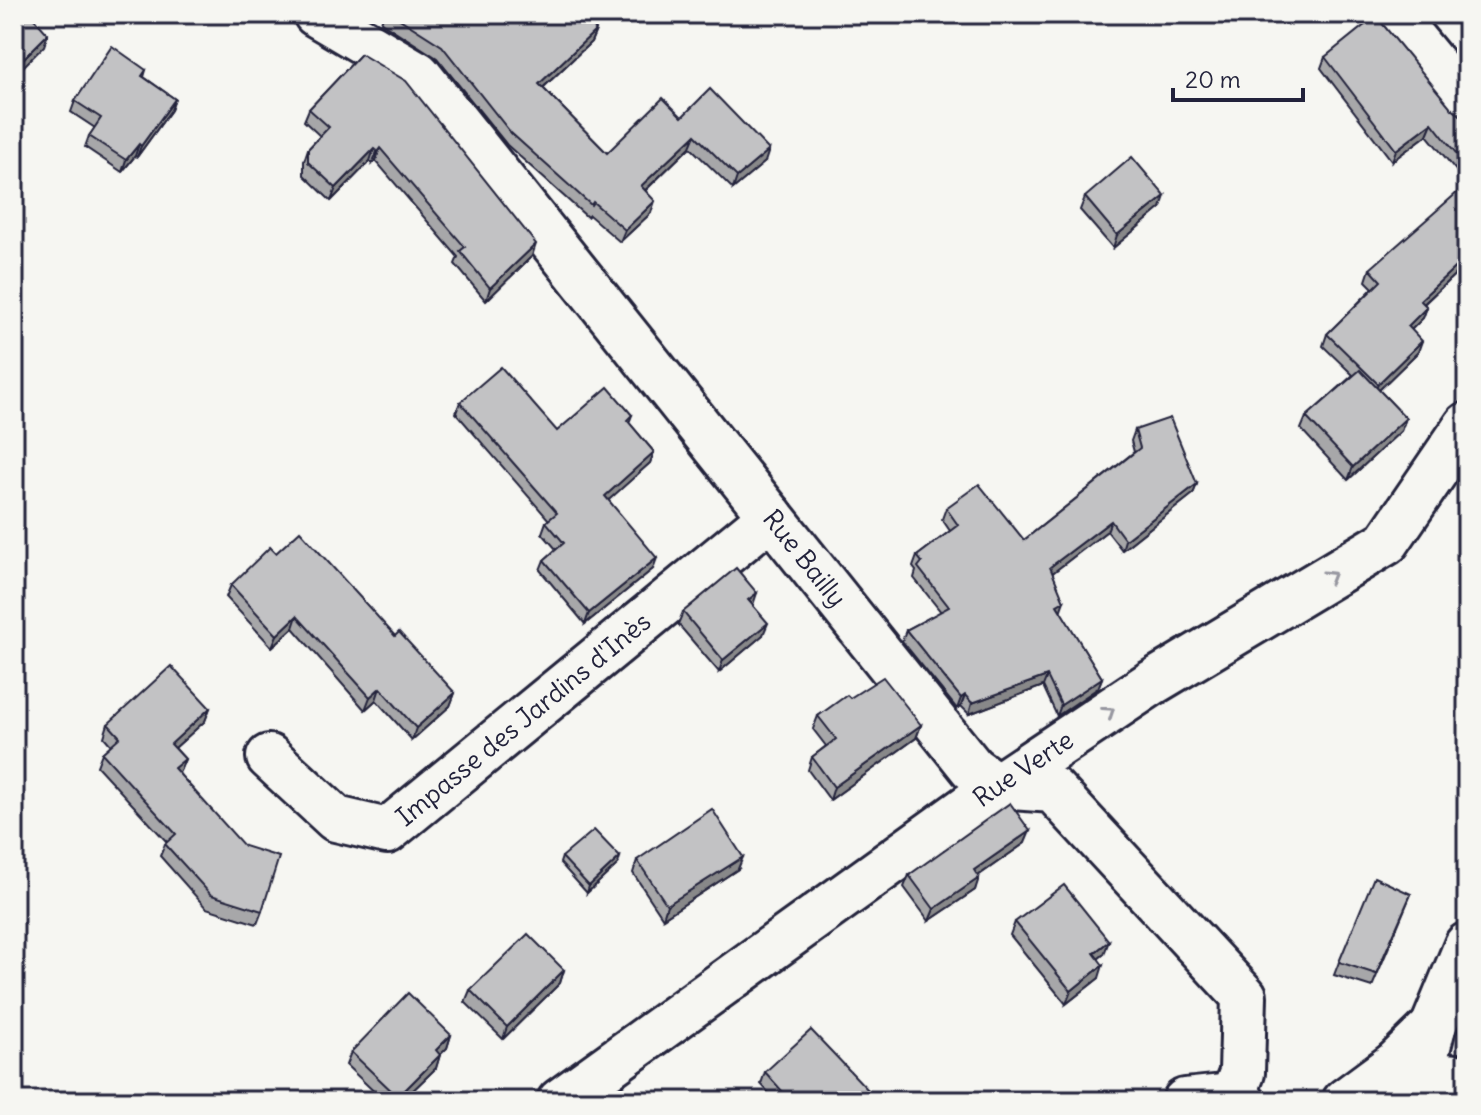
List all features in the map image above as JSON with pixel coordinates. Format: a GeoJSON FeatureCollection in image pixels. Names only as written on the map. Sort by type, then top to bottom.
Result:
{"type":"FeatureCollection","features":[{"type":"Feature","properties":{"kind":"street","name":"Rue Bailly"},"geometry":{"type":"LineString","coordinates":[[316,14],[418,74],[972,768],[997,786]]}},
{"type":"Feature","properties":{"kind":"street"},"geometry":{"type":"LineString","coordinates":[[1392,14],[1467,105]]}},
{"type":"Feature","properties":{"kind":"street","name":"Rue Verte"},"geometry":{"type":"LineString","coordinates":[[560,1101],[997,786],[1150,684],[1387,542],[1467,425]]}},
{"type":"Feature","properties":{"kind":"street","name":"Impasse des Jardins d'Inès"},"geometry":{"type":"LineString","coordinates":[[269,757],[336,819],[387,831],[771,516]]}},
{"type":"Feature","properties":{"kind":"street"},"geometry":{"type":"LineString","coordinates":[[997,786],[1053,790],[1244,996],[1242,1073],[1238,1098],[1185,1101]]}},
{"type":"Feature","properties":{"kind":"street"},"geometry":{"type":"LineString","coordinates":[[1407,1080],[1467,945]]}},
{"type":"Feature","properties":{"kind":"street"},"geometry":{"type":"LineString","coordinates":[[1345,1101],[1407,1080],[1467,1078]]}},
{"type":"Feature","properties":{"kind":"building"},"geometry":{"type":"Polygon","coordinates":[[[14,14],[30,14],[48,34],[14,68],[14,14]]]}},
{"type":"Feature","properties":{"kind":"building"},"geometry":{"type":"Polygon","coordinates":[[[392,14],[580,14],[596,30],[539,84],[607,153],[663,98],[682,117],[710,89],[769,150],[737,177],[695,135],[641,186],[655,201],[625,230],[593,202],[591,205],[511,133],[442,46],[392,14]]]}},
{"type":"Feature","properties":{"kind":"building"},"geometry":{"type":"Polygon","coordinates":[[[1376,16],[1452,109],[1467,117],[1467,167],[1432,123],[1396,150],[1325,57],[1376,16]]]}},
{"type":"Feature","properties":{"kind":"building"},"geometry":{"type":"Polygon","coordinates":[[[112,46],[146,70],[142,76],[175,99],[141,146],[139,144],[126,160],[89,136],[101,118],[75,101],[112,46]]]}},
{"type":"Feature","properties":{"kind":"building"},"geometry":{"type":"Polygon","coordinates":[[[361,54],[406,81],[536,244],[490,288],[460,251],[465,247],[380,148],[377,152],[374,149],[336,188],[308,162],[308,149],[329,127],[309,109],[361,54]]]}},
{"type":"Feature","properties":{"kind":"building"},"geometry":{"type":"Polygon","coordinates":[[[1132,157],[1165,196],[1117,235],[1085,197],[1132,157]]]}},
{"type":"Feature","properties":{"kind":"building"},"geometry":{"type":"Polygon","coordinates":[[[1467,184],[1467,256],[1420,300],[1427,307],[1408,326],[1422,341],[1378,384],[1327,334],[1381,281],[1370,269],[1467,184]]]}},
{"type":"Feature","properties":{"kind":"building"},"geometry":{"type":"Polygon","coordinates":[[[501,367],[557,431],[608,387],[632,415],[627,420],[654,452],[605,496],[657,558],[589,613],[544,560],[564,543],[546,522],[557,513],[460,402],[501,367]]]}},
{"type":"Feature","properties":{"kind":"building"},"geometry":{"type":"Polygon","coordinates":[[[1360,370],[1406,418],[1353,467],[1306,417],[1360,370]]]}},
{"type":"Feature","properties":{"kind":"building"},"geometry":{"type":"Polygon","coordinates":[[[1170,418],[1197,484],[1125,540],[1111,521],[1050,567],[1064,601],[1057,605],[1102,678],[1061,705],[1047,676],[972,703],[965,695],[961,698],[906,630],[949,607],[918,567],[922,562],[917,556],[958,525],[946,508],[979,484],[1024,540],[1140,448],[1135,430],[1170,418]]]}},
{"type":"Feature","properties":{"kind":"building"},"geometry":{"type":"Polygon","coordinates":[[[300,531],[395,636],[399,632],[455,693],[416,728],[380,688],[370,697],[297,616],[277,635],[231,585],[270,547],[276,553],[300,531]]]}},
{"type":"Feature","properties":{"kind":"building"},"geometry":{"type":"Polygon","coordinates":[[[736,568],[757,593],[748,600],[768,623],[723,660],[683,612],[736,568]]]}},
{"type":"Feature","properties":{"kind":"building"},"geometry":{"type":"Polygon","coordinates":[[[171,666],[210,708],[171,744],[185,759],[174,768],[244,846],[279,857],[262,911],[211,895],[165,844],[176,834],[102,753],[120,737],[108,724],[171,666]]]}},
{"type":"Feature","properties":{"kind":"building"},"geometry":{"type":"Polygon","coordinates":[[[883,677],[921,725],[834,787],[812,757],[836,739],[818,716],[847,695],[850,698],[883,677]]]}},
{"type":"Feature","properties":{"kind":"building"},"geometry":{"type":"Polygon","coordinates":[[[1010,803],[1030,831],[974,870],[979,878],[934,909],[909,875],[1010,803]]]}},
{"type":"Feature","properties":{"kind":"building"},"geometry":{"type":"Polygon","coordinates":[[[712,809],[743,857],[667,905],[637,860],[712,809]]]}},
{"type":"Feature","properties":{"kind":"building"},"geometry":{"type":"Polygon","coordinates":[[[594,830],[620,857],[589,886],[562,857],[594,830]]]}},
{"type":"Feature","properties":{"kind":"building"},"geometry":{"type":"Polygon","coordinates":[[[1374,877],[1411,894],[1376,974],[1339,962],[1374,877]]]}},
{"type":"Feature","properties":{"kind":"building"},"geometry":{"type":"Polygon","coordinates":[[[1064,885],[1109,941],[1094,953],[1103,965],[1071,991],[1015,922],[1064,885]]]}},
{"type":"Feature","properties":{"kind":"building"},"geometry":{"type":"Polygon","coordinates":[[[528,934],[564,970],[507,1027],[470,990],[528,934]]]}},
{"type":"Feature","properties":{"kind":"building"},"geometry":{"type":"Polygon","coordinates":[[[408,993],[451,1035],[436,1050],[440,1055],[398,1097],[351,1052],[408,993]]]}},
{"type":"Feature","properties":{"kind":"building"},"geometry":{"type":"Polygon","coordinates":[[[811,1030],[870,1092],[859,1101],[791,1101],[765,1072],[811,1030]]]}}]}
